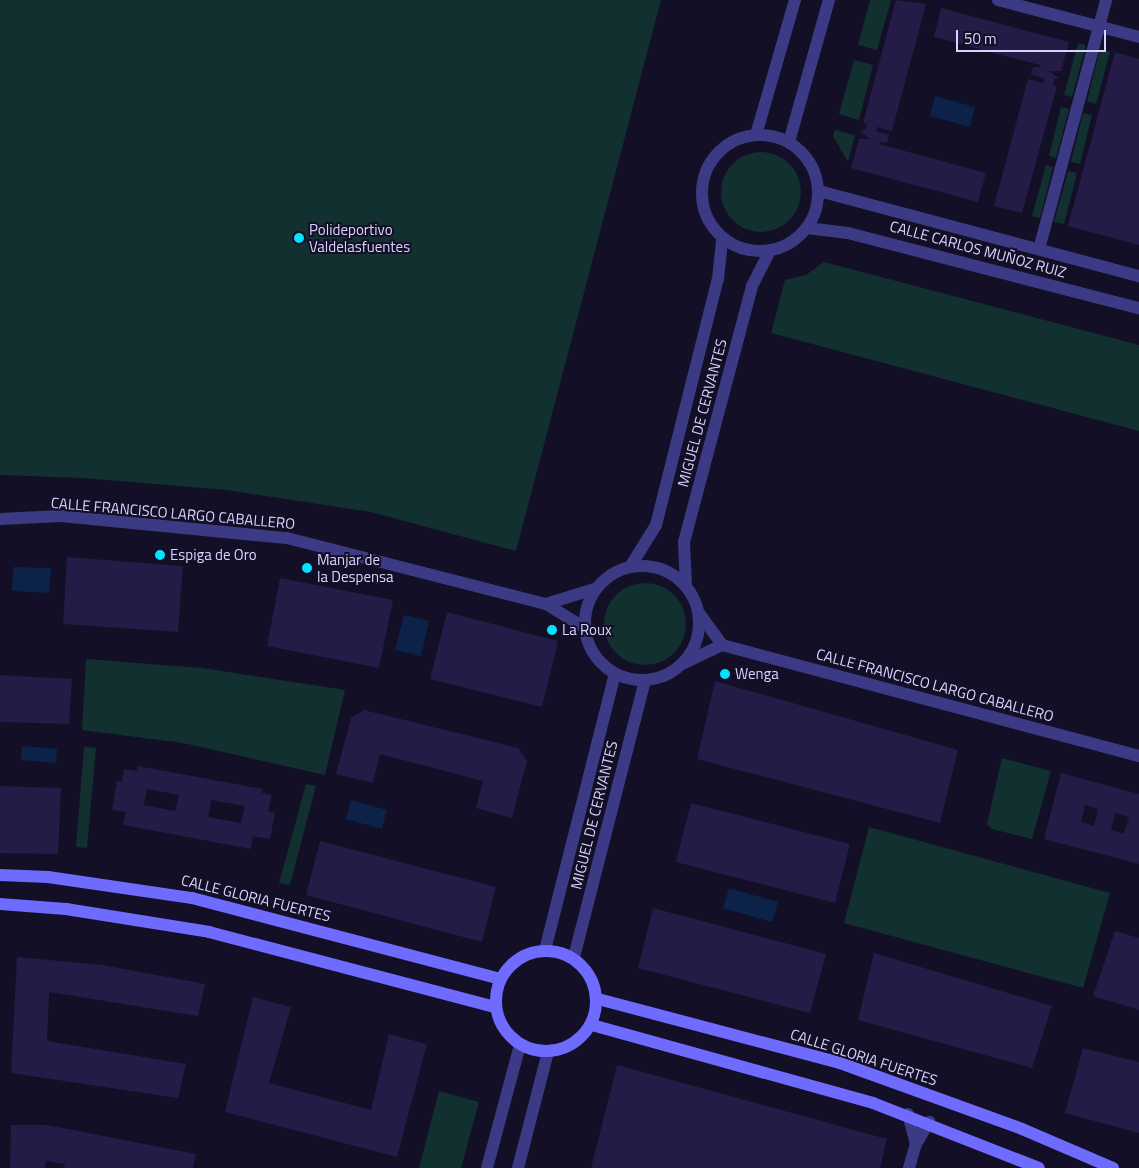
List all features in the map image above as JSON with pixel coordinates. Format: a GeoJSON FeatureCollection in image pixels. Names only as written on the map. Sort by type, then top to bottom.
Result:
{"type":"FeatureCollection","features":[{"type":"Feature","properties":{"kind":"main road","name":"CALLE GLORIA FUERTES"},"geometry":{"type":"LineString","coordinates":[[0,875],[48,877],[192,898],[500,979]]}},
{"type":"Feature","properties":{"kind":"main road"},"geometry":{"type":"LineString","coordinates":[[0,904],[66,909],[191,928],[495,1007]]}},
{"type":"Feature","properties":{"kind":"main road"},"geometry":{"type":"LineString","coordinates":[[545,950],[574,958],[598,999],[592,1026],[575,1044],[548,1052],[520,1045],[501,1026],[495,1007],[500,979],[521,956],[545,950]]}},
{"type":"Feature","properties":{"kind":"main road","name":"CALLE GLORIA FUERTES"},"geometry":{"type":"LineString","coordinates":[[598,999],[840,1064],[1022,1129],[1113,1168]]}},
{"type":"Feature","properties":{"kind":"main road"},"geometry":{"type":"LineString","coordinates":[[592,1026],[908,1114],[1039,1168]]}},
{"type":"Feature","properties":{"kind":"street"},"geometry":{"type":"LineString","coordinates":[[756,134],[795,0]]}},
{"type":"Feature","properties":{"kind":"street"},"geometry":{"type":"LineString","coordinates":[[789,142],[829,0]]}},
{"type":"Feature","properties":{"kind":"street"},"geometry":{"type":"LineString","coordinates":[[998,0],[1139,37]]}},
{"type":"Feature","properties":{"kind":"street"},"geometry":{"type":"LineString","coordinates":[[1039,249],[1106,0]]}},
{"type":"Feature","properties":{"kind":"street"},"geometry":{"type":"LineString","coordinates":[[756,134],[789,142],[804,154],[815,172],[819,191],[817,210],[807,228],[796,239],[769,252],[744,250],[722,241],[704,208],[703,180],[711,161],[725,146],[756,134]]}},
{"type":"Feature","properties":{"kind":"street","name":"CALLE CARLOS MUÑOZ RUIZ"},"geometry":{"type":"LineString","coordinates":[[819,191],[1139,276]]}},
{"type":"Feature","properties":{"kind":"street","name":"CALLE CARLOS MUÑOZ RUIZ"},"geometry":{"type":"LineString","coordinates":[[807,228],[848,232],[1139,308]]}},
{"type":"Feature","properties":{"kind":"street","name":"MIGUEL DE CERVANTES"},"geometry":{"type":"LineString","coordinates":[[630,567],[656,525],[718,279],[722,241]]}},
{"type":"Feature","properties":{"kind":"street","name":"MIGUEL DE CERVANTES"},"geometry":{"type":"LineString","coordinates":[[686,585],[684,542],[752,286],[769,252]]}},
{"type":"Feature","properties":{"kind":"street","name":"CALLE FRANCISCO LARGO CABALLERO"},"geometry":{"type":"LineString","coordinates":[[0,519],[61,516],[287,538],[546,604],[585,628]]}},
{"type":"Feature","properties":{"kind":"street"},"geometry":{"type":"LineString","coordinates":[[630,567],[661,569],[686,585],[699,613],[722,645],[684,663],[664,676],[645,680],[615,674],[596,658],[585,628],[587,605],[597,588],[612,574],[630,567]]}},
{"type":"Feature","properties":{"kind":"street"},"geometry":{"type":"LineString","coordinates":[[546,604],[597,588]]}},
{"type":"Feature","properties":{"kind":"street"},"geometry":{"type":"LineString","coordinates":[[684,663],[697,640],[699,613]]}},
{"type":"Feature","properties":{"kind":"street","name":"CALLE FRANCISCO LARGO CABALLERO"},"geometry":{"type":"LineString","coordinates":[[722,645],[1139,756]]}},
{"type":"Feature","properties":{"kind":"street","name":"MIGUEL DE CERVANTES"},"geometry":{"type":"LineString","coordinates":[[545,950],[615,674]]}},
{"type":"Feature","properties":{"kind":"street","name":"MIGUEL DE CERVANTES"},"geometry":{"type":"LineString","coordinates":[[574,958],[645,680]]}},
{"type":"Feature","properties":{"kind":"street"},"geometry":{"type":"LineString","coordinates":[[487,1168],[520,1045]]}},
{"type":"Feature","properties":{"kind":"street"},"geometry":{"type":"LineString","coordinates":[[518,1168],[548,1052]]}},
{"type":"Feature","properties":{"kind":"street"},"geometry":{"type":"LineString","coordinates":[[908,1114],[916,1144]]}},
{"type":"Feature","properties":{"kind":"street"},"geometry":{"type":"LineString","coordinates":[[909,1168],[916,1144],[929,1122]]}},
{"type":"Feature","properties":{"kind":"green space","name":"Polideportivo Valdelasfuentes"},"geometry":{"type":"Polygon","coordinates":[[[0,0],[661,0],[516,551],[371,512],[226,490],[83,478],[0,475],[0,0]]]}},
{"type":"Feature","properties":{"kind":"green space"},"geometry":{"type":"Polygon","coordinates":[[[870,0],[891,0],[877,50],[858,45],[870,0]]]}},
{"type":"Feature","properties":{"kind":"green space"},"geometry":{"type":"Polygon","coordinates":[[[1078,43],[1086,45],[1072,97],[1064,95],[1078,43]]]}},
{"type":"Feature","properties":{"kind":"green space"},"geometry":{"type":"Polygon","coordinates":[[[1100,49],[1110,52],[1096,104],[1087,101],[1100,49]]]}},
{"type":"Feature","properties":{"kind":"green space"},"geometry":{"type":"Polygon","coordinates":[[[854,60],[873,65],[859,120],[839,114],[854,60]]]}},
{"type":"Feature","properties":{"kind":"green space"},"geometry":{"type":"Polygon","coordinates":[[[1061,107],[1069,109],[1056,158],[1049,156],[1061,107]]]}},
{"type":"Feature","properties":{"kind":"green space"},"geometry":{"type":"Polygon","coordinates":[[[1083,113],[1092,115],[1080,164],[1071,162],[1083,113]]]}},
{"type":"Feature","properties":{"kind":"green space"},"geometry":{"type":"Polygon","coordinates":[[[835,130],[855,135],[848,162],[833,136],[835,130]]]}},
{"type":"Feature","properties":{"kind":"green space"},"geometry":{"type":"Polygon","coordinates":[[[761,152],[776,155],[789,164],[798,177],[801,192],[798,207],[789,220],[776,229],[761,232],[746,229],[733,220],[724,207],[721,192],[724,177],[733,164],[746,155],[761,152]]]}},
{"type":"Feature","properties":{"kind":"green space"},"geometry":{"type":"Polygon","coordinates":[[[1046,165],[1053,167],[1040,218],[1032,216],[1046,165]]]}},
{"type":"Feature","properties":{"kind":"green space"},"geometry":{"type":"Polygon","coordinates":[[[1068,171],[1077,173],[1064,224],[1054,222],[1068,171]]]}},
{"type":"Feature","properties":{"kind":"green space"},"geometry":{"type":"Polygon","coordinates":[[[824,262],[1139,345],[1139,431],[771,333],[785,280],[806,275],[824,262]]]}},
{"type":"Feature","properties":{"kind":"green space"},"geometry":{"type":"Polygon","coordinates":[[[645,583],[661,586],[674,595],[683,608],[686,624],[683,640],[674,653],[661,662],[645,665],[629,662],[616,653],[607,640],[604,624],[607,608],[616,595],[629,586],[645,583]]]}},
{"type":"Feature","properties":{"kind":"green space"},"geometry":{"type":"Polygon","coordinates":[[[86,659],[202,668],[345,690],[325,775],[183,743],[82,730],[86,659]]]}},
{"type":"Feature","properties":{"kind":"green space"},"geometry":{"type":"Polygon","coordinates":[[[84,747],[96,748],[87,848],[76,847],[84,747]]]}},
{"type":"Feature","properties":{"kind":"green space"},"geometry":{"type":"Polygon","coordinates":[[[1002,758],[1051,771],[1032,839],[992,829],[987,824],[1002,758]]]}},
{"type":"Feature","properties":{"kind":"green space"},"geometry":{"type":"Polygon","coordinates":[[[306,784],[316,786],[290,885],[279,883],[306,784]]]}},
{"type":"Feature","properties":{"kind":"green space"},"geometry":{"type":"Polygon","coordinates":[[[869,827],[1110,893],[1083,988],[844,923],[869,827]]]}},
{"type":"Feature","properties":{"kind":"green space"},"geometry":{"type":"Polygon","coordinates":[[[439,1091],[479,1102],[461,1168],[419,1168],[439,1091]]]}},
{"type":"Feature","properties":{"kind":"water"},"geometry":{"type":"Polygon","coordinates":[[[935,96],[975,107],[970,127],[930,116],[935,96]]]}},
{"type":"Feature","properties":{"kind":"water"},"geometry":{"type":"Polygon","coordinates":[[[13,567],[51,568],[49,593],[12,591],[13,567]]]}},
{"type":"Feature","properties":{"kind":"water"},"geometry":{"type":"Polygon","coordinates":[[[404,615],[429,621],[421,656],[395,650],[404,615]]]}},
{"type":"Feature","properties":{"kind":"water"},"geometry":{"type":"Polygon","coordinates":[[[22,746],[57,749],[56,763],[21,760],[22,746]]]}},
{"type":"Feature","properties":{"kind":"water"},"geometry":{"type":"Polygon","coordinates":[[[351,800],[387,810],[382,829],[346,819],[351,800]]]}},
{"type":"Feature","properties":{"kind":"water"},"geometry":{"type":"Polygon","coordinates":[[[729,888],[778,902],[772,922],[723,908],[729,888]]]}},
{"type":"Feature","properties":{"kind":"building"},"geometry":{"type":"Polygon","coordinates":[[[896,0],[926,4],[892,131],[877,127],[876,131],[889,135],[887,143],[880,142],[879,144],[986,173],[978,202],[851,168],[859,139],[870,139],[860,132],[865,130],[867,124],[863,123],[896,0]]]}},
{"type":"Feature","properties":{"kind":"building"},"geometry":{"type":"Polygon","coordinates":[[[941,8],[1069,42],[1061,71],[1049,71],[1059,78],[1054,79],[1053,85],[1057,86],[1022,213],[994,206],[1028,79],[1043,83],[1044,79],[1031,74],[1033,67],[1040,67],[1040,65],[934,37],[941,8]]]}},
{"type":"Feature","properties":{"kind":"building"},"geometry":{"type":"Polygon","coordinates":[[[1115,52],[1139,59],[1139,245],[1068,226],[1115,52]]]}},
{"type":"Feature","properties":{"kind":"building"},"geometry":{"type":"Polygon","coordinates":[[[67,557],[183,566],[178,632],[63,624],[67,557]]]}},
{"type":"Feature","properties":{"kind":"building"},"geometry":{"type":"Polygon","coordinates":[[[280,578],[393,600],[379,668],[267,646],[280,578]]]}},
{"type":"Feature","properties":{"kind":"building"},"geometry":{"type":"Polygon","coordinates":[[[447,612],[558,641],[542,707],[430,679],[447,612]]]}},
{"type":"Feature","properties":{"kind":"building"},"geometry":{"type":"Polygon","coordinates":[[[0,675],[72,679],[69,724],[0,722],[0,675]]]}},
{"type":"Feature","properties":{"kind":"building"},"geometry":{"type":"Polygon","coordinates":[[[715,681],[958,750],[940,823],[697,759],[715,681]]]}},
{"type":"Feature","properties":{"kind":"building"},"geometry":{"type":"Polygon","coordinates":[[[364,710],[518,748],[527,761],[512,818],[476,808],[483,781],[380,754],[373,783],[336,774],[351,718],[364,710]]]}},
{"type":"Feature","properties":{"kind":"building"},"geometry":{"type":"Polygon","coordinates":[[[138,766],[263,789],[262,793],[272,795],[268,812],[275,813],[270,839],[253,836],[251,849],[123,825],[126,812],[112,810],[117,781],[122,782],[124,769],[137,771],[138,766]],[[147,789],[144,805],[175,811],[179,795],[147,789]],[[211,800],[208,817],[241,823],[245,806],[211,800]]]}},
{"type":"Feature","properties":{"kind":"building"},"geometry":{"type":"Polygon","coordinates":[[[1061,773],[1139,794],[1139,864],[1044,839],[1061,773]],[[1085,805],[1081,822],[1094,826],[1098,809],[1085,805]],[[1115,813],[1111,830],[1124,834],[1129,817],[1115,813]]]}},
{"type":"Feature","properties":{"kind":"building"},"geometry":{"type":"Polygon","coordinates":[[[0,786],[61,788],[58,854],[0,853],[0,786]]]}},
{"type":"Feature","properties":{"kind":"building"},"geometry":{"type":"Polygon","coordinates":[[[691,803],[850,844],[835,903],[676,862],[691,803]]]}},
{"type":"Feature","properties":{"kind":"building"},"geometry":{"type":"Polygon","coordinates":[[[320,841],[496,887],[482,942],[306,895],[320,841]]]}},
{"type":"Feature","properties":{"kind":"building"},"geometry":{"type":"Polygon","coordinates":[[[653,908],[826,954],[810,1013],[638,968],[653,908]]]}},
{"type":"Feature","properties":{"kind":"building"},"geometry":{"type":"Polygon","coordinates":[[[1115,931],[1139,938],[1139,1010],[1093,996],[1115,931]]]}},
{"type":"Feature","properties":{"kind":"building"},"geometry":{"type":"Polygon","coordinates":[[[874,953],[1052,1006],[1032,1068],[858,1020],[874,953]]]}},
{"type":"Feature","properties":{"kind":"building"},"geometry":{"type":"Polygon","coordinates":[[[17,957],[102,965],[205,984],[198,1016],[49,992],[47,1041],[186,1064],[178,1098],[11,1073],[17,957]]]}},
{"type":"Feature","properties":{"kind":"building"},"geometry":{"type":"Polygon","coordinates":[[[253,997],[291,1007],[269,1083],[371,1110],[389,1034],[427,1044],[397,1157],[225,1112],[253,997]]]}},
{"type":"Feature","properties":{"kind":"building"},"geometry":{"type":"Polygon","coordinates":[[[1083,1048],[1139,1062],[1139,1133],[1065,1113],[1083,1048]]]}},
{"type":"Feature","properties":{"kind":"building"},"geometry":{"type":"Polygon","coordinates":[[[617,1065],[887,1139],[880,1168],[591,1168],[617,1065]]]}},
{"type":"Feature","properties":{"kind":"building"},"geometry":{"type":"Polygon","coordinates":[[[11,1125],[47,1125],[196,1154],[193,1168],[64,1168],[65,1164],[46,1161],[45,1168],[10,1168],[11,1125]]]}},
{"type":"Feature","properties":{"kind":"place","name":"Polideportivo Valdelasfuentes"},"geometry":{"type":"Point","coordinates":[299,238]}},
{"type":"Feature","properties":{"kind":"place","name":"Espiga de Oro"},"geometry":{"type":"Point","coordinates":[160,555]}},
{"type":"Feature","properties":{"kind":"place","name":"Manjar de la Despensa"},"geometry":{"type":"Point","coordinates":[307,568]}},
{"type":"Feature","properties":{"kind":"place","name":"La Roux"},"geometry":{"type":"Point","coordinates":[552,630]}},
{"type":"Feature","properties":{"kind":"place","name":"Wenga"},"geometry":{"type":"Point","coordinates":[725,674]}}]}
